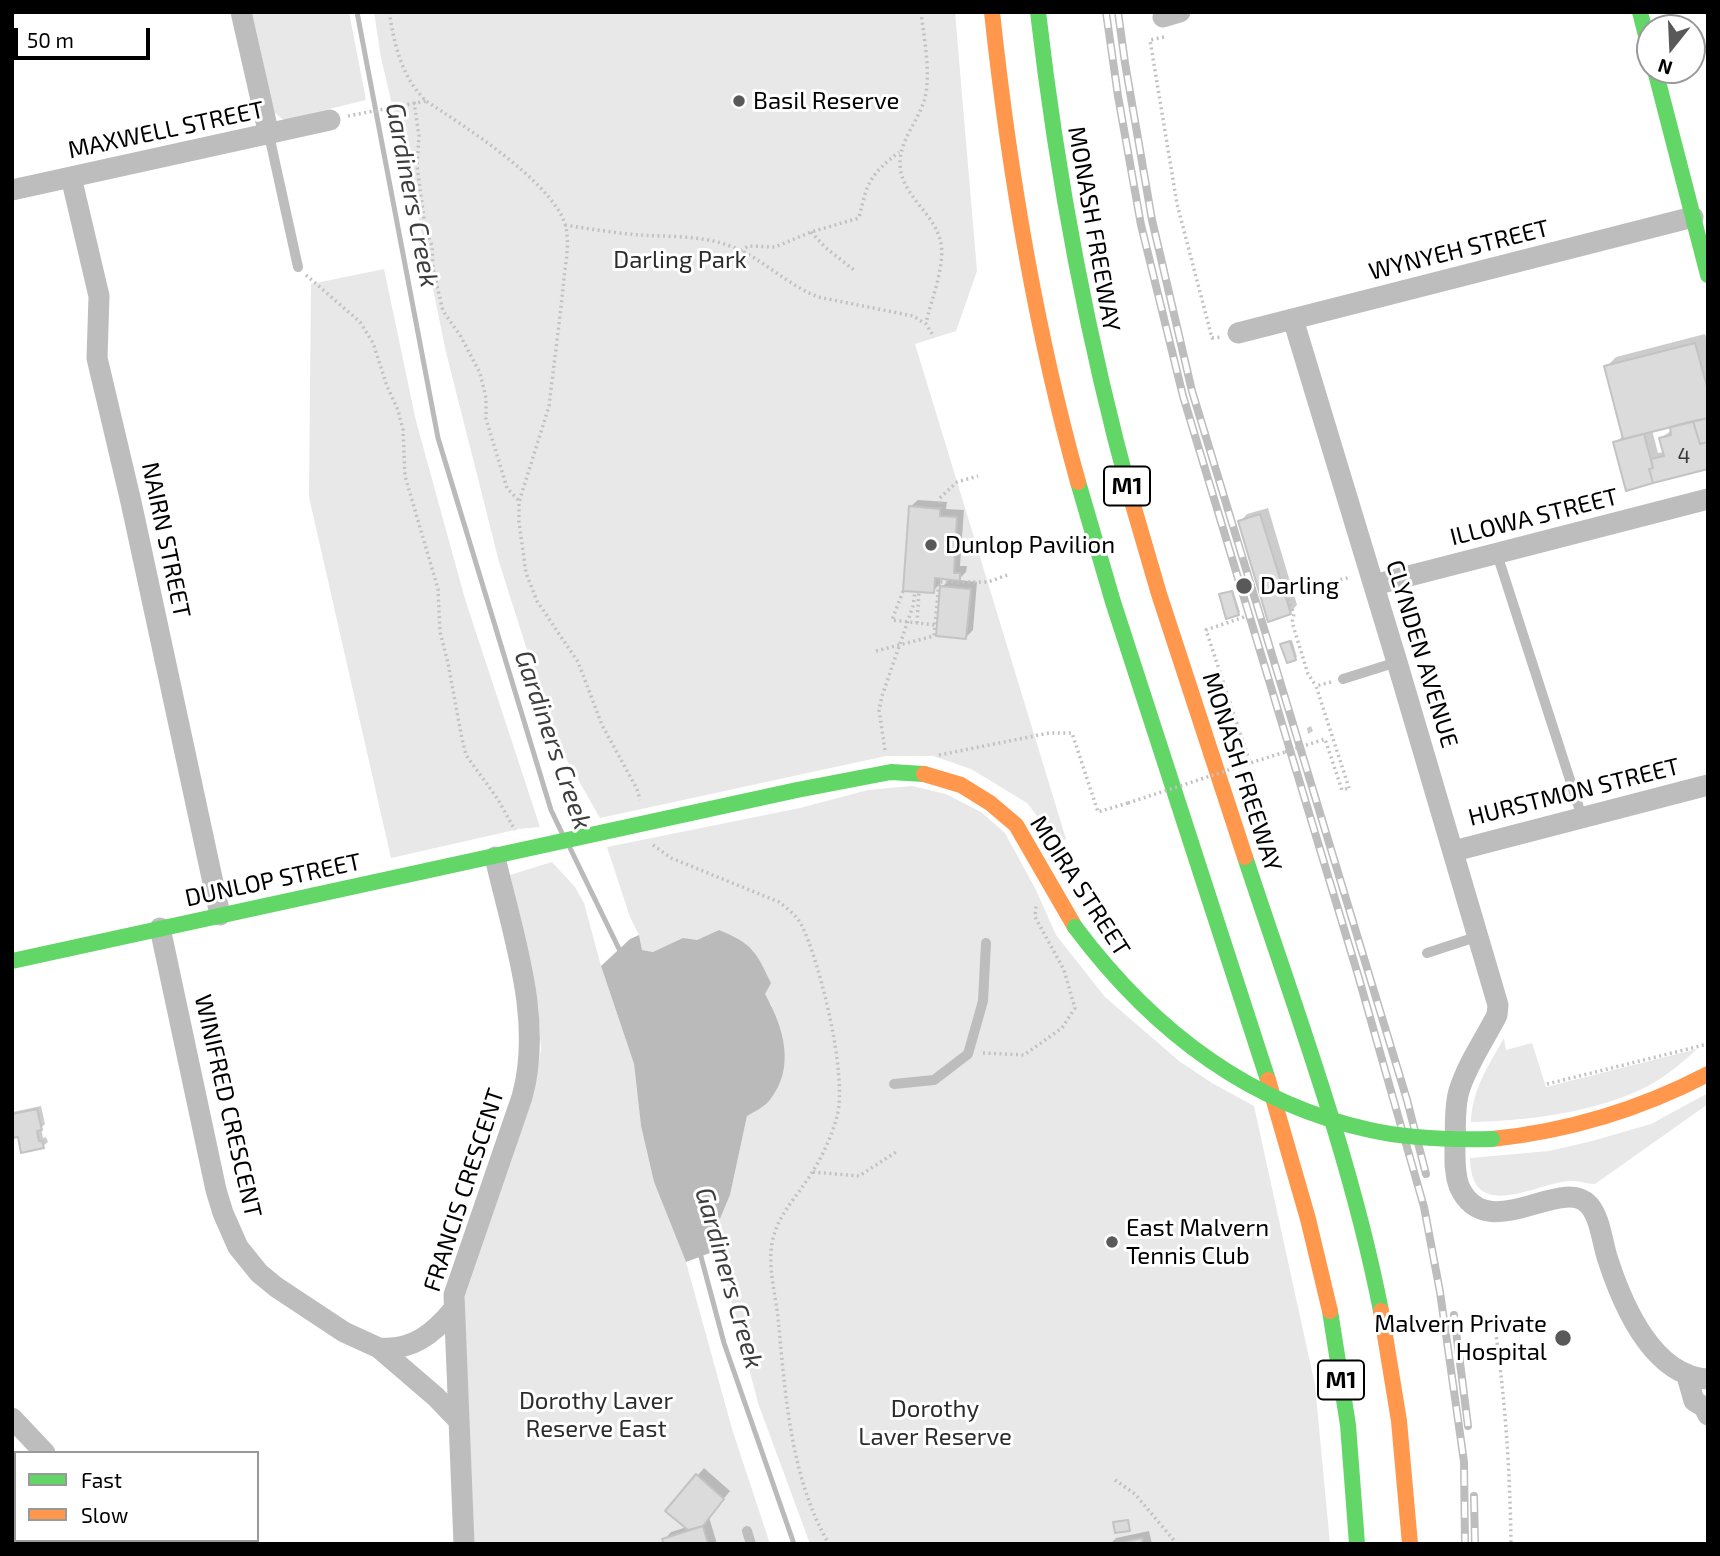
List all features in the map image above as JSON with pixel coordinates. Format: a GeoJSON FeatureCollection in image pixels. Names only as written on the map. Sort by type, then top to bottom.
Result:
{"type":"FeatureCollection","features":[{"type":"Feature","properties":{"kind":"main road","name":"M1"},"geometry":{"type":"LineString","coordinates":[[992,12],[1001,102],[1016,199],[1032,288],[1063,427],[1114,604],[1265,1064],[1320,1270],[1346,1409],[1357,1544]]}},
{"type":"Feature","properties":{"kind":"main road","name":"MONASH FREEWAY"},"geometry":{"type":"LineString","coordinates":[[1038,12],[1062,194],[1109,417],[1160,595],[1311,1057],[1355,1203],[1376,1290],[1396,1401],[1410,1544]]}},
{"type":"Feature","properties":{"kind":"main road"},"geometry":{"type":"LineString","coordinates":[[1659,84],[1708,275]]}},
{"type":"Feature","properties":{"kind":"main road","name":"MOIRA STREET"},"geometry":{"type":"LineString","coordinates":[[544,846],[891,772],[924,774],[961,785],[990,803],[1016,825],[1074,927],[1105,969],[1155,1020],[1206,1058],[1264,1092],[1303,1109],[1356,1126],[1434,1138],[1492,1139],[1560,1131],[1608,1119],[1682,1089],[1708,1074]]}},
{"type":"Feature","properties":{"kind":"main road","name":"DUNLOP STREET"},"geometry":{"type":"LineString","coordinates":[[12,961],[544,846]]}},
{"type":"Feature","properties":{"kind":"street"},"geometry":{"type":"LineString","coordinates":[[241,12],[269,135]]}},
{"type":"Feature","properties":{"kind":"street","name":"MAXWELL STREET"},"geometry":{"type":"LineString","coordinates":[[12,190],[338,118]]}},
{"type":"Feature","properties":{"kind":"street","name":"NAIRN STREET"},"geometry":{"type":"LineString","coordinates":[[71,177],[99,296],[96,358],[131,502],[220,915]]}},
{"type":"Feature","properties":{"kind":"street","name":"WYNYEH STREET"},"geometry":{"type":"LineString","coordinates":[[1238,333],[1693,217]]}},
{"type":"Feature","properties":{"kind":"street","name":"CLYNDEN AVENUE"},"geometry":{"type":"LineString","coordinates":[[1293,319],[1398,662],[1498,1005],[1497,1015],[1458,1094],[1455,1160],[1461,1190],[1475,1204],[1494,1211],[1518,1209],[1568,1198],[1584,1201],[1594,1215],[1608,1261],[1629,1312],[1671,1368],[1698,1378]]}},
{"type":"Feature","properties":{"kind":"street","name":"ILLOWA STREET"},"geometry":{"type":"LineString","coordinates":[[1374,585],[1708,499]]}},
{"type":"Feature","properties":{"kind":"street","name":"HURSTMON STREET"},"geometry":{"type":"LineString","coordinates":[[1454,851],[1708,785]]}},
{"type":"Feature","properties":{"kind":"street","name":"FRANCIS CRESCENT"},"geometry":{"type":"LineString","coordinates":[[464,1544],[453,1310],[458,1280],[522,1097],[530,1063],[528,1008],[495,857]]}},
{"type":"Feature","properties":{"kind":"street","name":"WINIFRED CRESCENT"},"geometry":{"type":"LineString","coordinates":[[160,928],[216,1190],[238,1247],[259,1273],[276,1287],[344,1332],[379,1348],[428,1389],[458,1420]]}},
{"type":"Feature","properties":{"kind":"street"},"geometry":{"type":"LineString","coordinates":[[379,1348],[394,1349],[419,1341],[433,1332],[453,1310]]}},
{"type":"Feature","properties":{"kind":"street"},"geometry":{"type":"LineString","coordinates":[[1698,1378],[1694,1401],[1706,1409]]}},
{"type":"Feature","properties":{"kind":"street"},"geometry":{"type":"LineString","coordinates":[[12,1418],[43,1451]]}},
{"type":"Feature","properties":{"kind":"lane"},"geometry":{"type":"LineString","coordinates":[[269,135],[298,267]]}},
{"type":"Feature","properties":{"kind":"lane"},"geometry":{"type":"LineString","coordinates":[[1497,554],[1581,817]]}},
{"type":"Feature","properties":{"kind":"lane"},"geometry":{"type":"LineString","coordinates":[[1343,679],[1398,662]]}},
{"type":"Feature","properties":{"kind":"lane"},"geometry":{"type":"LineString","coordinates":[[1427,953],[1479,936]]}},
{"type":"Feature","properties":{"kind":"lane"},"geometry":{"type":"LineString","coordinates":[[894,1084],[934,1080],[969,1052],[983,1001],[986,943]]}},
{"type":"Feature","properties":{"kind":"lane"},"geometry":{"type":"LineString","coordinates":[[747,1531],[751,1544]]}},
{"type":"Feature","properties":{"kind":"path"},"geometry":{"type":"LineString","coordinates":[[389,12],[399,60],[409,82],[426,101],[495,148],[527,175],[555,206],[565,225],[567,251],[549,406],[519,502],[519,522],[529,586],[545,615],[578,662],[602,725],[637,789],[641,804]]}},
{"type":"Feature","properties":{"kind":"path"},"geometry":{"type":"LineString","coordinates":[[921,12],[927,86],[924,100],[899,160],[903,183],[941,242],[940,268],[926,324]]}},
{"type":"Feature","properties":{"kind":"path"},"geometry":{"type":"LineString","coordinates":[[1172,21],[1150,40],[1177,204],[1212,338],[1238,333]]}},
{"type":"Feature","properties":{"kind":"path"},"geometry":{"type":"LineString","coordinates":[[338,118],[426,101]]}},
{"type":"Feature","properties":{"kind":"path"},"geometry":{"type":"LineString","coordinates":[[414,102],[419,136],[417,165],[425,227],[432,246],[433,269],[443,311],[460,335],[480,373],[486,398],[486,419],[507,488],[519,502]]}},
{"type":"Feature","properties":{"kind":"path"},"geometry":{"type":"LineString","coordinates":[[741,251],[748,246],[775,247],[811,232],[859,218],[867,185],[878,169],[901,151]]}},
{"type":"Feature","properties":{"kind":"path"},"geometry":{"type":"LineString","coordinates":[[565,225],[635,235],[700,239],[741,251],[793,286],[818,297],[902,312],[926,324],[934,337]]}},
{"type":"Feature","properties":{"kind":"path"},"geometry":{"type":"LineString","coordinates":[[811,232],[854,270]]}},
{"type":"Feature","properties":{"kind":"path"},"geometry":{"type":"LineString","coordinates":[[298,267],[315,285],[360,322],[373,342],[403,429],[405,476],[436,580],[440,632],[466,755],[516,832]]}},
{"type":"Feature","properties":{"kind":"path"},"geometry":{"type":"LineString","coordinates":[[940,509],[940,498],[957,482],[978,475]]}},
{"type":"Feature","properties":{"kind":"path"},"geometry":{"type":"LineString","coordinates":[[876,651],[934,636],[939,582],[988,582],[1010,574]]}},
{"type":"Feature","properties":{"kind":"path"},"geometry":{"type":"LineString","coordinates":[[903,591],[892,620],[935,625]]}},
{"type":"Feature","properties":{"kind":"path"},"geometry":{"type":"LineString","coordinates":[[886,756],[879,710],[917,592],[917,623]]}},
{"type":"Feature","properties":{"kind":"path"},"geometry":{"type":"LineString","coordinates":[[933,756],[1049,733],[1072,733],[1098,812],[1325,739],[1342,790],[1349,788],[1316,686],[1308,674],[1292,622],[1294,614],[1289,598]]}},
{"type":"Feature","properties":{"kind":"path"},"geometry":{"type":"LineString","coordinates":[[1244,617],[1206,630],[1250,763]]}},
{"type":"Feature","properties":{"kind":"path"},"geometry":{"type":"LineString","coordinates":[[1316,686],[1343,679]]}},
{"type":"Feature","properties":{"kind":"path"},"geometry":{"type":"LineString","coordinates":[[649,839],[655,848],[671,858],[779,902],[792,912],[801,923],[825,999],[840,1085],[837,1116],[813,1172],[779,1220],[772,1242],[772,1268],[785,1402],[808,1498],[829,1544]]}},
{"type":"Feature","properties":{"kind":"path"},"geometry":{"type":"LineString","coordinates":[[969,1052],[1024,1055],[1062,1028],[1075,1008],[1064,970],[1035,917],[1036,903]]}},
{"type":"Feature","properties":{"kind":"path"},"geometry":{"type":"LineString","coordinates":[[1547,1084],[1704,1045]]}},
{"type":"Feature","properties":{"kind":"path"},"geometry":{"type":"LineString","coordinates":[[813,1172],[859,1176],[896,1152]]}},
{"type":"Feature","properties":{"kind":"path"},"geometry":{"type":"LineString","coordinates":[[1494,1321],[1501,1366],[1510,1485],[1511,1544]]}},
{"type":"Feature","properties":{"kind":"path"},"geometry":{"type":"LineString","coordinates":[[1115,1480],[1135,1494],[1178,1544]]}},
{"type":"Feature","properties":{"kind":"green space"},"geometry":{"type":"Polygon","coordinates":[[[250,12],[349,12],[366,100],[284,120],[272,111],[250,12]]]}},
{"type":"Feature","properties":{"kind":"green space","name":"Darling Park"},"geometry":{"type":"Polygon","coordinates":[[[374,12],[955,12],[977,271],[956,331],[915,344],[1066,839],[1058,843],[1027,803],[971,769],[933,756],[886,756],[600,818],[556,741],[499,562],[446,352],[415,201],[381,58],[374,12]]]}},
{"type":"Feature","properties":{"kind":"green space"},"geometry":{"type":"Polygon","coordinates":[[[384,269],[416,421],[465,599],[540,827],[519,829],[391,858],[309,497],[311,284],[384,269]]]}},
{"type":"Feature","properties":{"kind":"green space","name":"Dorothy Laver Reserve"},"geometry":{"type":"Polygon","coordinates":[[[912,786],[946,794],[981,812],[1005,833],[1036,890],[1056,935],[1105,997],[1179,1061],[1254,1106],[1315,1385],[1330,1544],[810,1544],[758,1403],[714,1233],[730,1195],[747,1116],[768,1102],[772,1006],[719,930],[697,940],[683,939],[653,952],[642,950],[607,847],[800,808],[868,790],[912,786]]]}},
{"type":"Feature","properties":{"kind":"green space","name":"Dorothy Laver Reserve East"},"geometry":{"type":"Polygon","coordinates":[[[552,862],[575,887],[584,903],[601,966],[634,1064],[641,1126],[654,1182],[686,1262],[732,1429],[770,1544],[474,1544],[464,1299],[533,1095],[541,1050],[538,1005],[510,875],[552,862]]]}},
{"type":"Feature","properties":{"kind":"green space"},"geometry":{"type":"Polygon","coordinates":[[[1504,1038],[1506,1050],[1532,1043],[1546,1087],[1697,1049],[1650,1085],[1609,1102],[1539,1117],[1471,1122],[1474,1099],[1504,1038]]]}},
{"type":"Feature","properties":{"kind":"green space"},"geometry":{"type":"Polygon","coordinates":[[[1708,1093],[1708,1104],[1595,1184],[1568,1181],[1521,1193],[1492,1195],[1481,1190],[1473,1178],[1470,1158],[1549,1151],[1592,1141],[1651,1124],[1708,1093]]]}},
{"type":"Feature","properties":{"kind":"shaded area"},"geometry":{"type":"Polygon","coordinates":[[[719,930],[752,950],[766,972],[771,983],[765,994],[782,1034],[785,1062],[777,1088],[769,1101],[747,1116],[730,1195],[714,1233],[718,1250],[686,1262],[654,1182],[641,1126],[634,1064],[601,966],[630,939],[639,935],[642,950],[653,952],[683,938],[697,940],[719,930]]]}},
{"type":"Feature","properties":{"kind":"building"},"geometry":{"type":"Polygon","coordinates":[[[1695,343],[1708,390],[1708,418],[1623,439],[1604,366],[1695,343]]]}},
{"type":"Feature","properties":{"kind":"building"},"geometry":{"type":"Polygon","coordinates":[[[1708,418],[1708,442],[1700,444],[1693,421],[1708,418]]]}},
{"type":"Feature","properties":{"kind":"building"},"geometry":{"type":"Polygon","coordinates":[[[1693,421],[1700,444],[1708,442],[1708,469],[1653,483],[1649,469],[1653,468],[1651,459],[1664,456],[1659,438],[1671,435],[1670,427],[1693,421]]]}},
{"type":"Feature","properties":{"kind":"building"},"geometry":{"type":"Polygon","coordinates":[[[1644,434],[1653,468],[1649,469],[1653,483],[1626,491],[1613,442],[1644,434]]]}},
{"type":"Feature","properties":{"kind":"building","name":"Dunlop Pavilion"},"geometry":{"type":"Polygon","coordinates":[[[909,506],[940,509],[940,516],[957,517],[954,573],[960,573],[960,581],[935,578],[934,593],[903,591],[909,506]]]}},
{"type":"Feature","properties":{"kind":"building"},"geometry":{"type":"Polygon","coordinates":[[[1260,514],[1291,614],[1268,622],[1238,521],[1260,514]]]}},
{"type":"Feature","properties":{"kind":"building"},"geometry":{"type":"Polygon","coordinates":[[[940,586],[971,589],[966,639],[936,636],[940,586]]]}},
{"type":"Feature","properties":{"kind":"building"},"geometry":{"type":"Polygon","coordinates":[[[1232,591],[1239,615],[1226,619],[1219,594],[1232,591]]]}},
{"type":"Feature","properties":{"kind":"building"},"geometry":{"type":"Polygon","coordinates":[[[1290,641],[1296,660],[1287,663],[1280,644],[1290,641]]]}},
{"type":"Feature","properties":{"kind":"building"},"geometry":{"type":"Polygon","coordinates":[[[37,1109],[42,1130],[37,1131],[44,1148],[21,1153],[18,1137],[12,1138],[12,1114],[37,1109]]]}},
{"type":"Feature","properties":{"kind":"building"},"geometry":{"type":"Polygon","coordinates":[[[696,1474],[724,1499],[703,1526],[688,1530],[665,1511],[696,1474]]]}},
{"type":"Feature","properties":{"kind":"building"},"geometry":{"type":"Polygon","coordinates":[[[1128,1520],[1130,1531],[1115,1533],[1113,1522],[1128,1520]]]}},
{"type":"Feature","properties":{"kind":"building"},"geometry":{"type":"Polygon","coordinates":[[[703,1526],[708,1544],[664,1544],[662,1539],[703,1526]]]}},
{"type":"Feature","properties":{"kind":"building"},"geometry":{"type":"Polygon","coordinates":[[[1142,1538],[1143,1544],[1113,1544],[1142,1538]]]}},
{"type":"Feature","properties":{"kind":"waterway","name":"Gardiners Creek"},"geometry":{"type":"LineString","coordinates":[[357,12],[438,438],[551,810],[562,833]]}},
{"type":"Feature","properties":{"kind":"waterway","name":"Gardiners Creek"},"geometry":{"type":"LineString","coordinates":[[570,848],[622,955]]}},
{"type":"Feature","properties":{"kind":"waterway","name":"Gardiners Creek"},"geometry":{"type":"LineString","coordinates":[[700,1253],[724,1343],[794,1544]]}},
{"type":"Feature","properties":{"kind":"railway"},"geometry":{"type":"LineString","coordinates":[[1106,12],[1141,225],[1183,396],[1358,975],[1424,1207],[1440,1292],[1464,1462],[1465,1544]]}},
{"type":"Feature","properties":{"kind":"railway"},"geometry":{"type":"LineString","coordinates":[[1118,12],[1152,220],[1192,391],[1407,1100],[1426,1174]]}},
{"type":"Feature","properties":{"kind":"railway"},"geometry":{"type":"LineString","coordinates":[[1454,1315],[1468,1426]]}},
{"type":"Feature","properties":{"kind":"railway"},"geometry":{"type":"LineString","coordinates":[[1474,1496],[1475,1544]]}},
{"type":"Feature","properties":{"kind":"traffic: fast"},"geometry":{"type":"LineString","coordinates":[[1038,12],[1054,135],[1075,257],[1131,498]]}},
{"type":"Feature","properties":{"kind":"traffic: fast"},"geometry":{"type":"LineString","coordinates":[[1659,84],[1708,275]]}},
{"type":"Feature","properties":{"kind":"traffic: fast"},"geometry":{"type":"LineString","coordinates":[[1078,482],[1113,602],[1268,1080]]}},
{"type":"Feature","properties":{"kind":"traffic: fast"},"geometry":{"type":"LineString","coordinates":[[12,961],[797,790],[891,772],[924,774]]}},
{"type":"Feature","properties":{"kind":"traffic: fast"},"geometry":{"type":"LineString","coordinates":[[1245,857],[1338,1139],[1369,1253],[1381,1311]]}},
{"type":"Feature","properties":{"kind":"traffic: fast"},"geometry":{"type":"LineString","coordinates":[[1075,927],[1135,997],[1168,1028],[1204,1056],[1282,1101],[1325,1118],[1385,1133],[1431,1138],[1492,1139]]}},
{"type":"Feature","properties":{"kind":"traffic: fast"},"geometry":{"type":"LineString","coordinates":[[1330,1311],[1348,1425],[1357,1544]]}},
{"type":"Feature","properties":{"kind":"traffic: slow"},"geometry":{"type":"LineString","coordinates":[[992,12],[1025,249],[1049,366],[1078,482]]}},
{"type":"Feature","properties":{"kind":"traffic: slow"},"geometry":{"type":"LineString","coordinates":[[1131,498],[1159,594],[1245,857]]}},
{"type":"Feature","properties":{"kind":"traffic: slow"},"geometry":{"type":"LineString","coordinates":[[924,774],[961,785],[990,803],[1016,825],[1075,927]]}},
{"type":"Feature","properties":{"kind":"traffic: slow"},"geometry":{"type":"LineString","coordinates":[[1492,1139],[1549,1131],[1603,1117],[1656,1098],[1708,1074]]}},
{"type":"Feature","properties":{"kind":"traffic: slow"},"geometry":{"type":"LineString","coordinates":[[1268,1080],[1308,1219],[1330,1311]]}},
{"type":"Feature","properties":{"kind":"traffic: slow"},"geometry":{"type":"LineString","coordinates":[[1381,1311],[1399,1421],[1410,1544]]}},
{"type":"Feature","properties":{"kind":"place","name":"Basil Reserve"},"geometry":{"type":"Point","coordinates":[739,101]}},
{"type":"Feature","properties":{"kind":"place","name":"Dunlop Pavilion"},"geometry":{"type":"Point","coordinates":[931,545]}},
{"type":"Feature","properties":{"kind":"place","name":"Darling"},"geometry":{"type":"Point","coordinates":[1244,586]}},
{"type":"Feature","properties":{"kind":"place","name":"East Malvern Tennis Club"},"geometry":{"type":"Point","coordinates":[1112,1242]}},
{"type":"Feature","properties":{"kind":"place","name":"Malvern Private Hospital"},"geometry":{"type":"Point","coordinates":[1563,1338]}}]}
